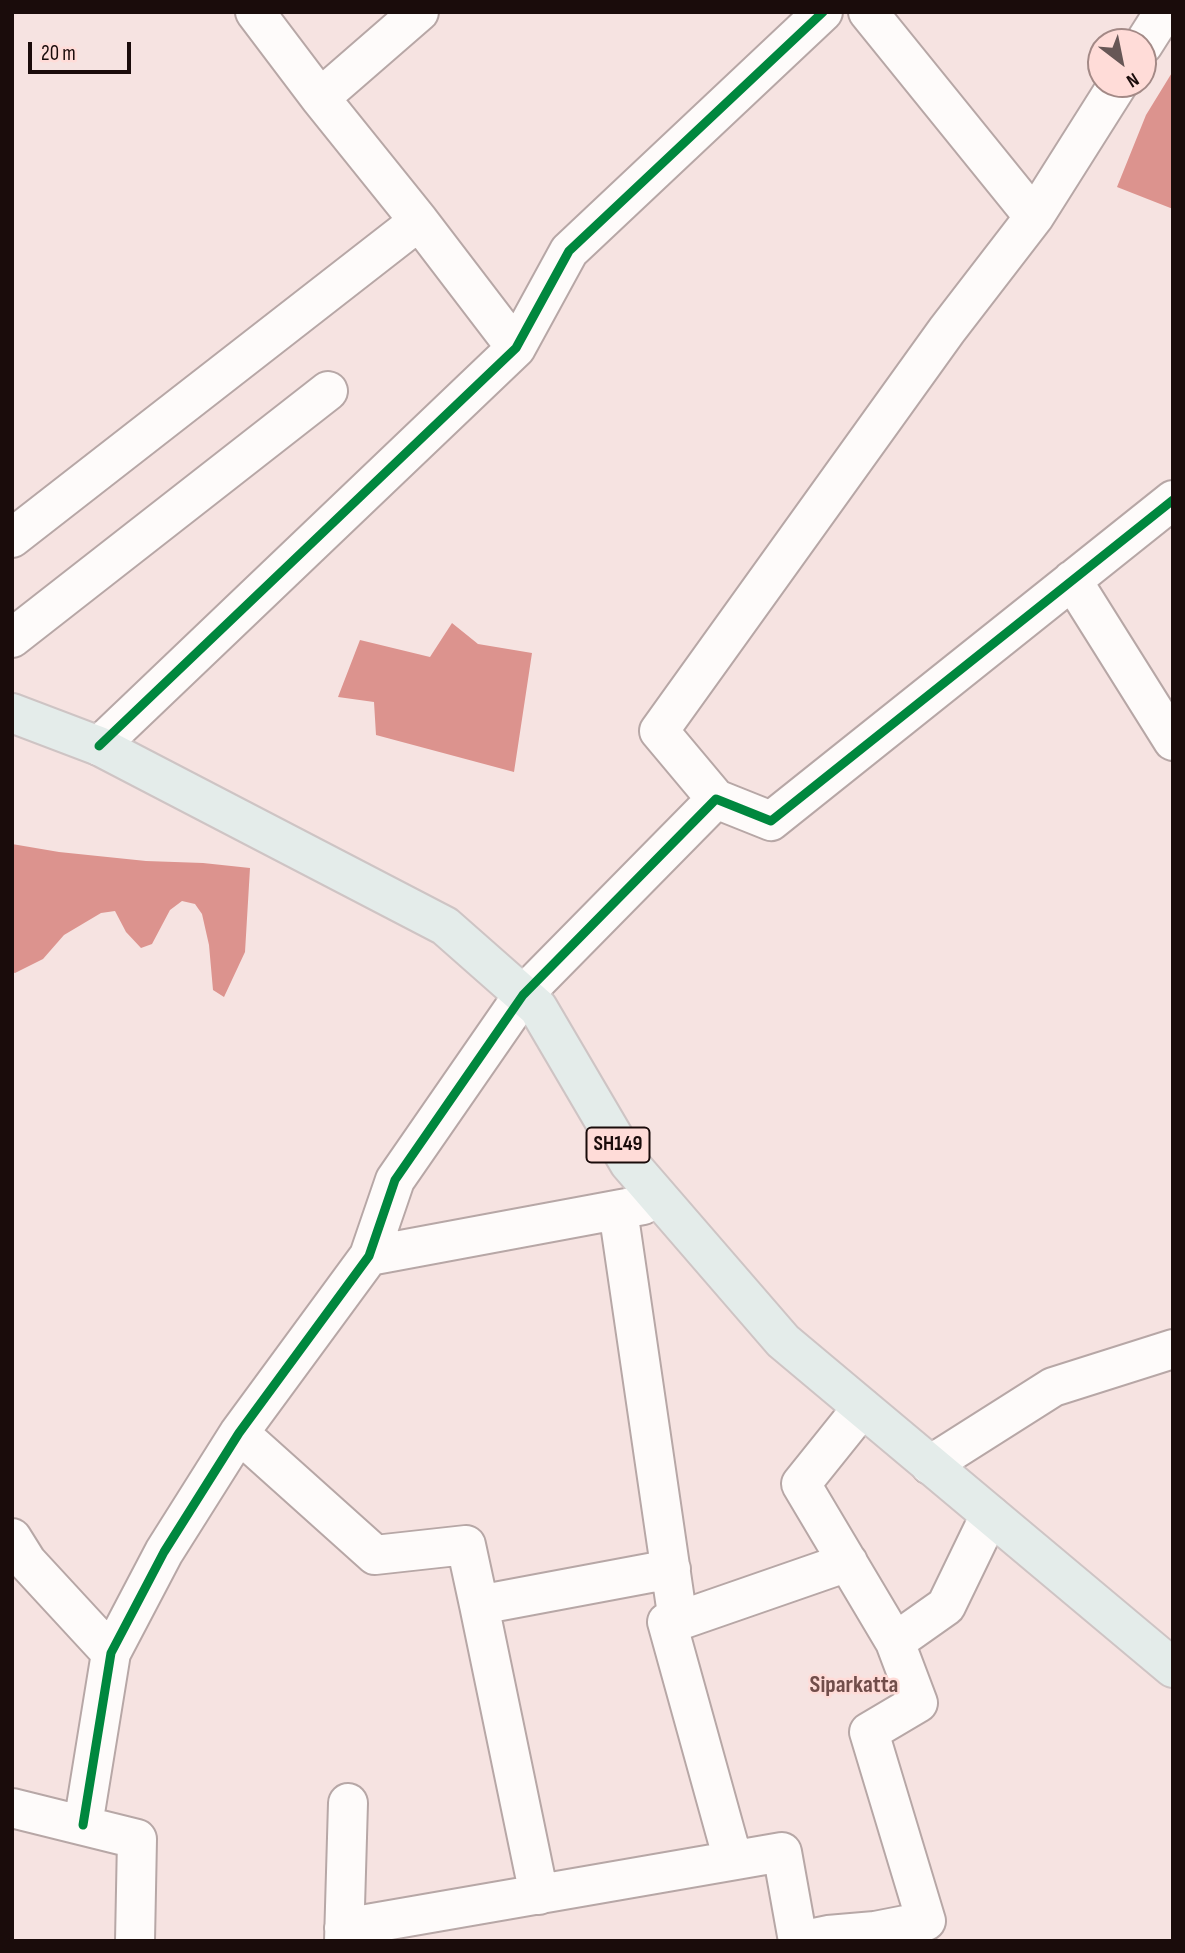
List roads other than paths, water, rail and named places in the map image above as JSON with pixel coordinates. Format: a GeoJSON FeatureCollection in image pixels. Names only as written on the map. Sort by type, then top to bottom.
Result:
{"type":"FeatureCollection","features":[{"type":"Feature","properties":{"kind":"main road","name":"SH149"},"geometry":{"type":"LineString","coordinates":[[12,713],[99,746],[445,926],[538,1008],[629,1163],[783,1341],[1173,1668]]}},
{"type":"Feature","properties":{"kind":"street"},"geometry":{"type":"LineString","coordinates":[[255,12],[516,348]]}},
{"type":"Feature","properties":{"kind":"street"},"geometry":{"type":"LineString","coordinates":[[320,98],[419,12]]}},
{"type":"Feature","properties":{"kind":"street"},"geometry":{"type":"LineString","coordinates":[[99,746],[516,348],[569,251],[823,12]]}},
{"type":"Feature","properties":{"kind":"street"},"geometry":{"type":"LineString","coordinates":[[868,12],[1034,217]]}},
{"type":"Feature","properties":{"kind":"street"},"geometry":{"type":"LineString","coordinates":[[1154,28],[1164,12]]}},
{"type":"Feature","properties":{"kind":"street"},"geometry":{"type":"LineString","coordinates":[[1109,98],[1034,217],[947,330],[659,731],[716,799],[771,821],[1173,500]]}},
{"type":"Feature","properties":{"kind":"street"},"geometry":{"type":"LineString","coordinates":[[12,538],[419,221]]}},
{"type":"Feature","properties":{"kind":"street"},"geometry":{"type":"LineString","coordinates":[[12,638],[328,391]]}},
{"type":"Feature","properties":{"kind":"street"},"geometry":{"type":"LineString","coordinates":[[1072,580],[1173,741]]}},
{"type":"Feature","properties":{"kind":"street"},"geometry":{"type":"LineString","coordinates":[[83,1825],[111,1654],[164,1552],[239,1433],[369,1255],[395,1180],[523,995],[716,799]]}},
{"type":"Feature","properties":{"kind":"street"},"geometry":{"type":"LineString","coordinates":[[369,1255],[662,1201]]}},
{"type":"Feature","properties":{"kind":"street"},"geometry":{"type":"LineString","coordinates":[[618,1210],[678,1621]]}},
{"type":"Feature","properties":{"kind":"street"},"geometry":{"type":"LineString","coordinates":[[930,1465],[1053,1387],[1173,1349]]}},
{"type":"Feature","properties":{"kind":"street"},"geometry":{"type":"LineString","coordinates":[[348,1803],[344,1934],[539,1895],[782,1852],[798,1941],[926,1921],[869,1732],[918,1703],[895,1642],[801,1484],[862,1408]]}},
{"type":"Feature","properties":{"kind":"street"},"geometry":{"type":"LineString","coordinates":[[239,1433],[375,1555],[466,1545],[539,1895]]}},
{"type":"Feature","properties":{"kind":"street"},"geometry":{"type":"LineString","coordinates":[[895,1642],[946,1605],[990,1515]]}},
{"type":"Feature","properties":{"kind":"street"},"geometry":{"type":"LineString","coordinates":[[12,1538],[27,1562],[111,1654]]}},
{"type":"Feature","properties":{"kind":"street"},"geometry":{"type":"LineString","coordinates":[[733,1860],[667,1622],[678,1621],[848,1562]]}},
{"type":"Feature","properties":{"kind":"street"},"geometry":{"type":"LineString","coordinates":[[479,1605],[671,1569]]}},
{"type":"Feature","properties":{"kind":"street"},"geometry":{"type":"LineString","coordinates":[[12,1808],[137,1839],[135,1941]]}},
{"type":"Feature","properties":{"kind":"district","name":"Siparkatta"},"geometry":{"type":"Point","coordinates":[854,1686]}}]}
